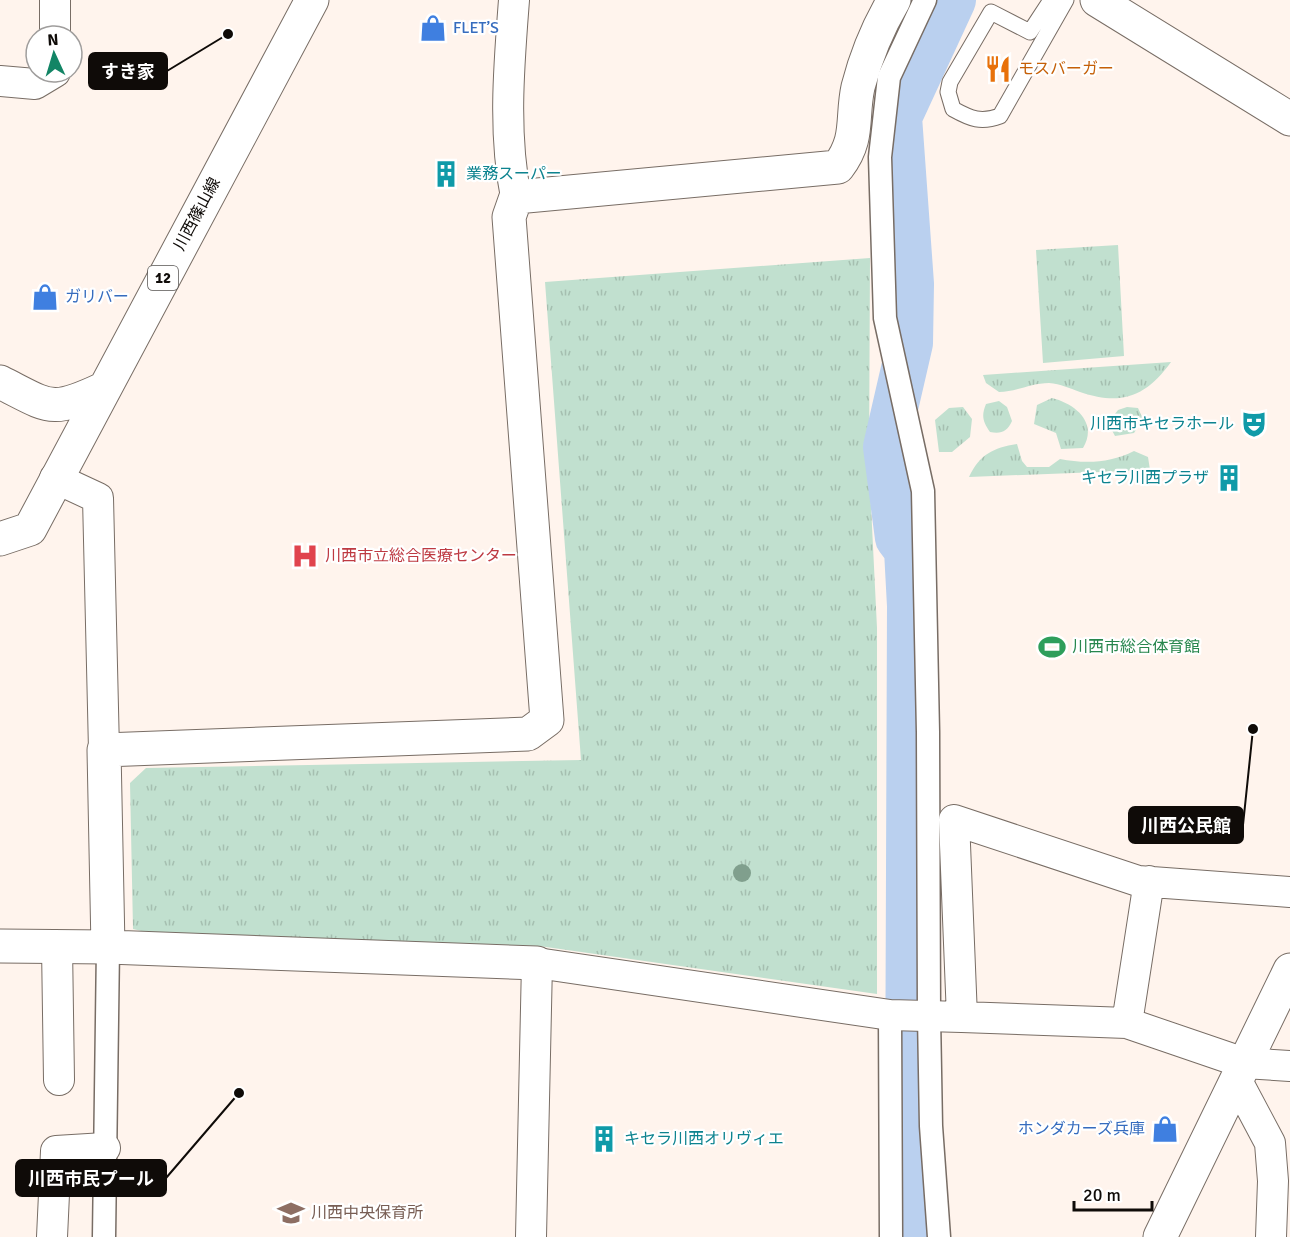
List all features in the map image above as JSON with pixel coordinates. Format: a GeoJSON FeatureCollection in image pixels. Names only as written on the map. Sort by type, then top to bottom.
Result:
{"type":"FeatureCollection","features":[{"type":"Feature","properties":{"kind":"street"},"geometry":{"type":"LineString","coordinates":[[55,0],[55,24]]}},
{"type":"Feature","properties":{"kind":"street","name":"川西篠山線"},"geometry":{"type":"LineString","coordinates":[[0,539],[30,529],[55,478],[312,0]]}},
{"type":"Feature","properties":{"kind":"street"},"geometry":{"type":"LineString","coordinates":[[104,750],[528,734],[547,720],[509,217],[516,197],[510,170],[509,66],[514,0]]}},
{"type":"Feature","properties":{"kind":"street"},"geometry":{"type":"LineString","coordinates":[[516,197],[838,167],[851,150],[858,88],[877,29],[894,0]]}},
{"type":"Feature","properties":{"kind":"street"},"geometry":{"type":"LineString","coordinates":[[891,1237],[928,744],[923,491],[885,318],[881,149],[889,77],[925,0]]}},
{"type":"Feature","properties":{"kind":"street"},"geometry":{"type":"LineString","coordinates":[[1097,0],[1290,119]]}},
{"type":"Feature","properties":{"kind":"street"},"geometry":{"type":"LineString","coordinates":[[0,81],[24,83]]}},
{"type":"Feature","properties":{"kind":"street"},"geometry":{"type":"LineString","coordinates":[[0,382],[43,404],[56,406],[72,404],[103,389]]}},
{"type":"Feature","properties":{"kind":"street"},"geometry":{"type":"LineString","coordinates":[[55,478],[98,498],[108,947],[104,1237]]}},
{"type":"Feature","properties":{"kind":"street"},"geometry":{"type":"LineString","coordinates":[[962,1017],[954,820],[1138,881],[1290,892]]}},
{"type":"Feature","properties":{"kind":"street"},"geometry":{"type":"LineString","coordinates":[[1127,1023],[1149,881]]}},
{"type":"Feature","properties":{"kind":"street"},"geometry":{"type":"LineString","coordinates":[[0,946],[108,947],[537,963],[908,1015],[1127,1023],[1240,1071],[1290,1066]]}},
{"type":"Feature","properties":{"kind":"street"},"geometry":{"type":"LineString","coordinates":[[57,946],[59,1080]]}},
{"type":"Feature","properties":{"kind":"street"},"geometry":{"type":"LineString","coordinates":[[531,1237],[537,963]]}},
{"type":"Feature","properties":{"kind":"street"},"geometry":{"type":"LineString","coordinates":[[1160,1237],[1290,970]]}},
{"type":"Feature","properties":{"kind":"street"},"geometry":{"type":"LineString","coordinates":[[908,1015],[931,1126],[939,1237]]}},
{"type":"Feature","properties":{"kind":"street"},"geometry":{"type":"LineString","coordinates":[[1240,1071],[1270,1143],[1273,1181],[1271,1237]]}},
{"type":"Feature","properties":{"kind":"street"},"geometry":{"type":"LineString","coordinates":[[52,1237],[56,1151],[105,1148]]}},
{"type":"Feature","properties":{"kind":"lane"},"geometry":{"type":"LineString","coordinates":[[1051,0],[1030,32],[991,12],[950,82],[948,92],[953,109],[969,118],[984,122],[1000,116],[1066,0]]}},
{"type":"Feature","properties":{"kind":"green space"},"geometry":{"type":"Polygon","coordinates":[[[1118,245],[1124,356],[1043,363],[1036,250],[1118,245]]]}},
{"type":"Feature","properties":{"kind":"green space"},"geometry":{"type":"Polygon","coordinates":[[[870,258],[869,465],[877,628],[877,994],[539,946],[154,934],[133,929],[130,783],[146,768],[581,760],[545,282],[870,258]]]}},
{"type":"Feature","properties":{"kind":"green space"},"geometry":{"type":"Polygon","coordinates":[[[1171,362],[1162,374],[1142,391],[1120,398],[1095,396],[1049,383],[999,392],[986,383],[983,375],[1171,362]]]}},
{"type":"Feature","properties":{"kind":"green space"},"geometry":{"type":"Polygon","coordinates":[[[1052,398],[1069,405],[1082,416],[1088,430],[1083,448],[1061,449],[1056,433],[1034,424],[1037,405],[1052,398]]]}},
{"type":"Feature","properties":{"kind":"green space"},"geometry":{"type":"Polygon","coordinates":[[[999,401],[1007,407],[1012,421],[1003,431],[990,432],[984,419],[984,408],[986,404],[999,401]]]}},
{"type":"Feature","properties":{"kind":"green space"},"geometry":{"type":"Polygon","coordinates":[[[963,407],[972,419],[970,437],[952,452],[939,452],[935,420],[949,408],[963,407]]]}},
{"type":"Feature","properties":{"kind":"green space"},"geometry":{"type":"Polygon","coordinates":[[[1127,407],[1138,408],[1143,419],[1134,433],[1115,436],[1108,423],[1118,410],[1127,407]]]}},
{"type":"Feature","properties":{"kind":"green space"},"geometry":{"type":"Polygon","coordinates":[[[1017,444],[1022,461],[1027,467],[1049,467],[1060,459],[1079,462],[1107,460],[1134,451],[1148,457],[1150,470],[969,477],[973,469],[988,453],[1017,444]]]}},
{"type":"Feature","properties":{"kind":"waterway"},"geometry":{"type":"LineString","coordinates":[[913,1237],[908,1138],[910,606],[907,550],[898,538],[886,447],[910,343],[911,284],[899,117],[953,0]]}},
{"type":"Feature","properties":{"kind":"place","name":"FLET’S"},"geometry":{"type":"Point","coordinates":[433,28]}},
{"type":"Feature","properties":{"kind":"place","name":"すき家"},"geometry":{"type":"Point","coordinates":[228,34]}},
{"type":"Feature","properties":{"kind":"place","name":"モスバーガー"},"geometry":{"type":"Point","coordinates":[998,69]}},
{"type":"Feature","properties":{"kind":"place","name":"業務スーパー"},"geometry":{"type":"Point","coordinates":[446,174]}},
{"type":"Feature","properties":{"kind":"place","name":"ガリバー"},"geometry":{"type":"Point","coordinates":[45,297]}},
{"type":"Feature","properties":{"kind":"place","name":"川西市キセラホール"},"geometry":{"type":"Point","coordinates":[1254,424]}},
{"type":"Feature","properties":{"kind":"place","name":"キセラ川西プラザ"},"geometry":{"type":"Point","coordinates":[1229,478]}},
{"type":"Feature","properties":{"kind":"place","name":"川西市立総合医療センター"},"geometry":{"type":"Point","coordinates":[305,556]}},
{"type":"Feature","properties":{"kind":"place","name":"川西市総合体育館"},"geometry":{"type":"Point","coordinates":[1052,647]}},
{"type":"Feature","properties":{"kind":"place","name":"川西公民館"},"geometry":{"type":"Point","coordinates":[1253,729]}},
{"type":"Feature","properties":{"kind":"place","name":"川西市民プール"},"geometry":{"type":"Point","coordinates":[239,1093]}},
{"type":"Feature","properties":{"kind":"place","name":"ホンダカーズ兵庫"},"geometry":{"type":"Point","coordinates":[1165,1129]}},
{"type":"Feature","properties":{"kind":"place","name":"キセラ川西オリヴィエ"},"geometry":{"type":"Point","coordinates":[604,1139]}},
{"type":"Feature","properties":{"kind":"place","name":"川西中央保育所"},"geometry":{"type":"Point","coordinates":[291,1213]}}]}
